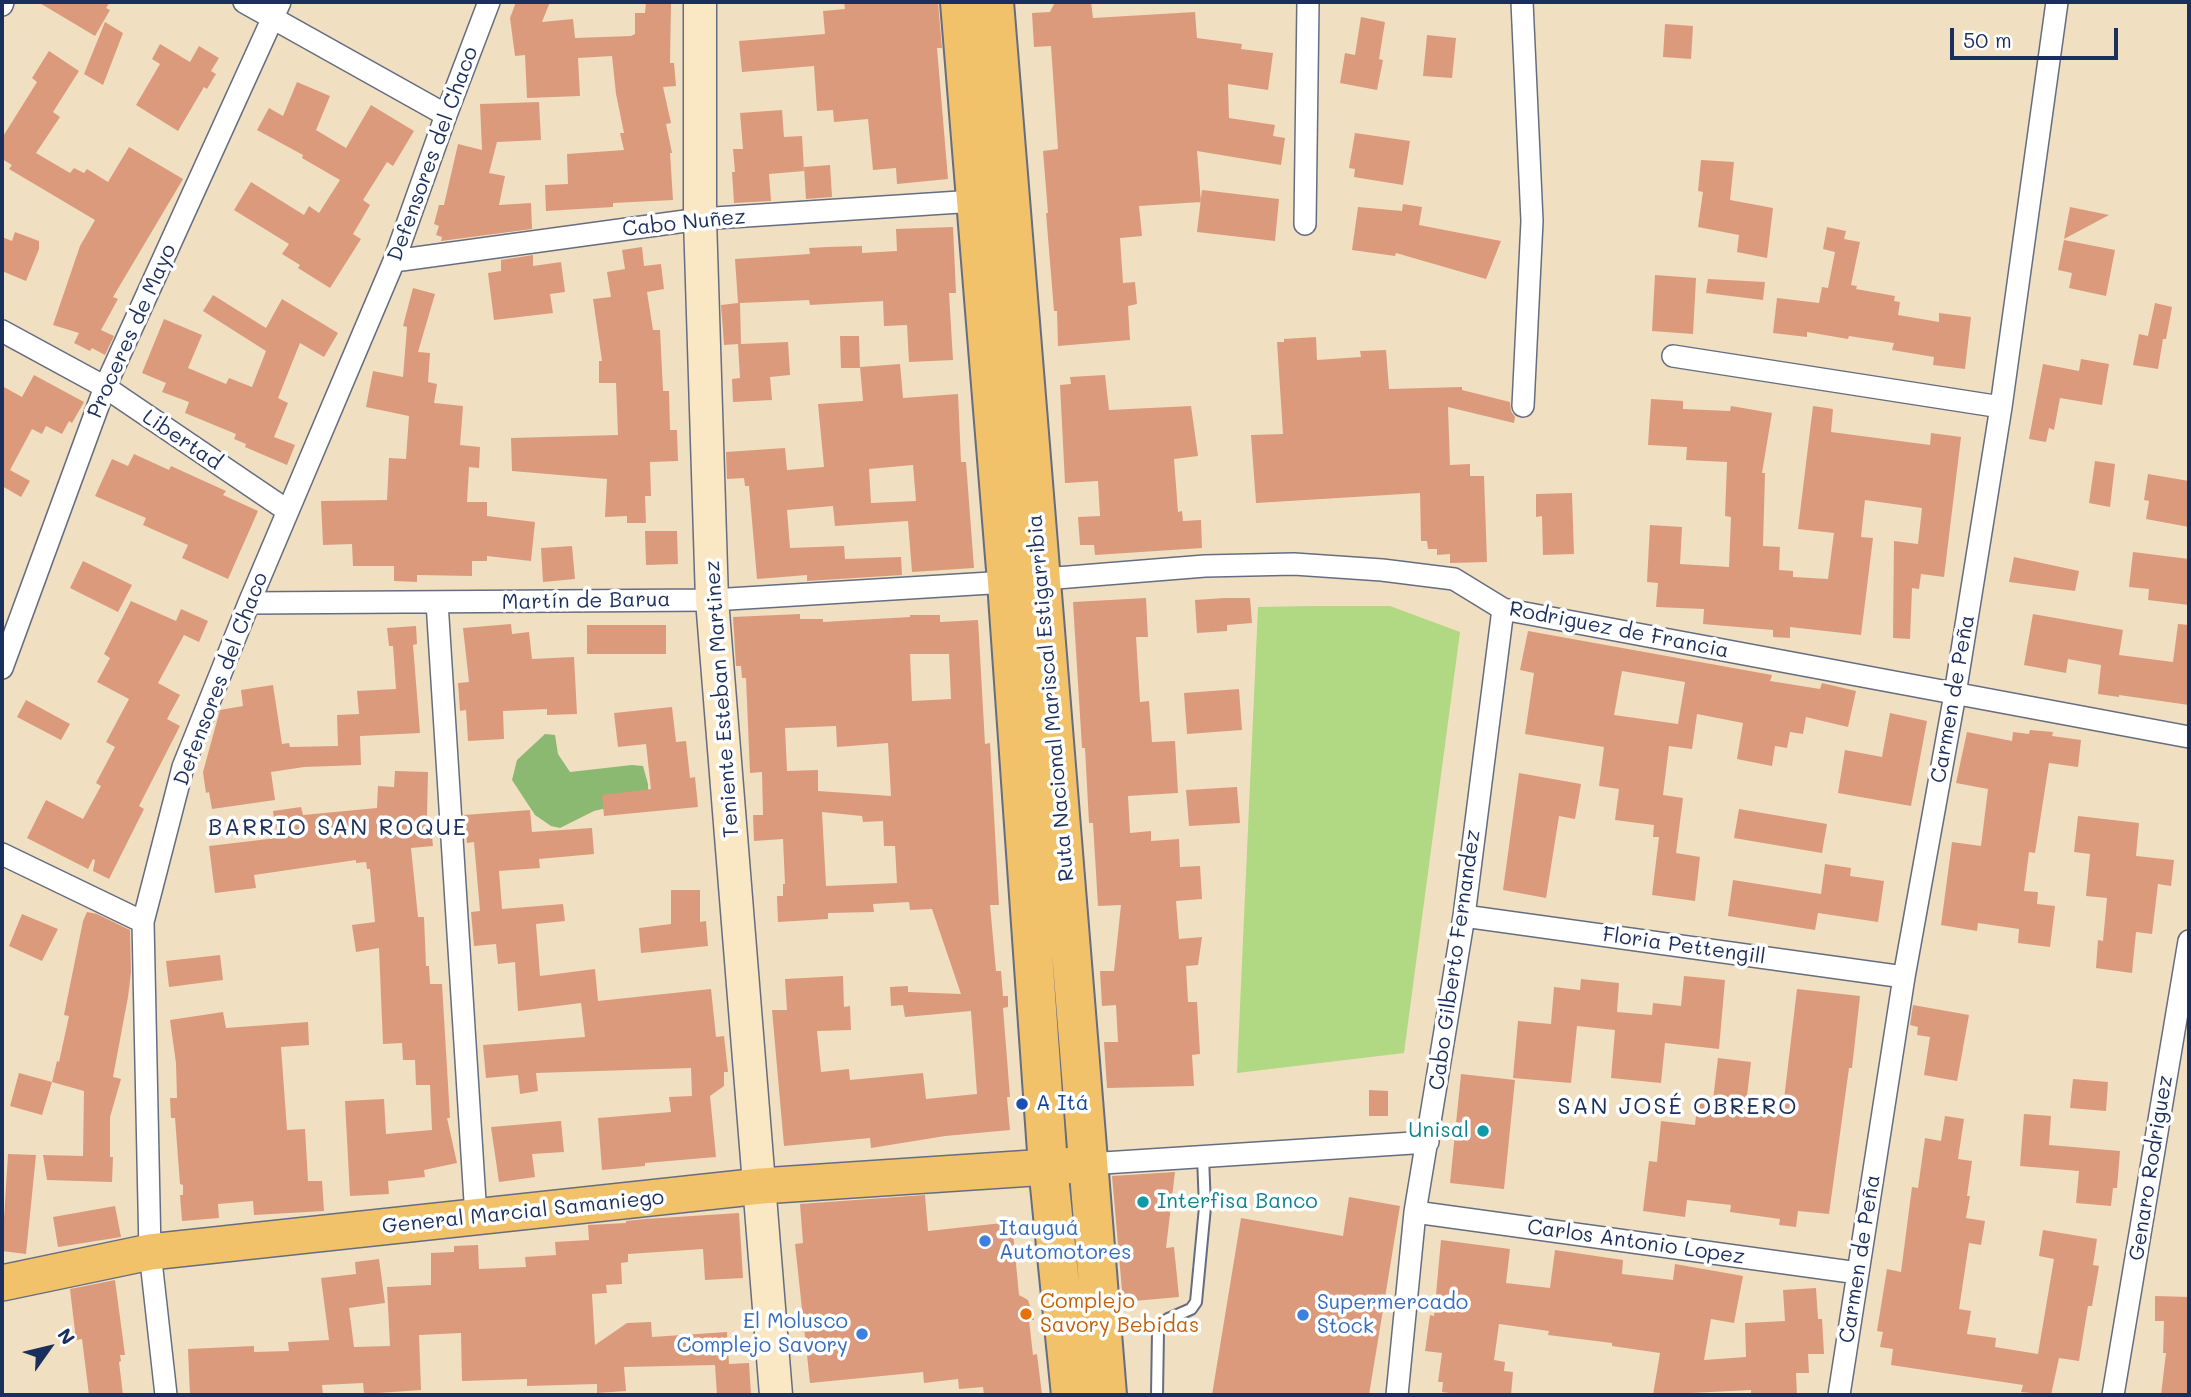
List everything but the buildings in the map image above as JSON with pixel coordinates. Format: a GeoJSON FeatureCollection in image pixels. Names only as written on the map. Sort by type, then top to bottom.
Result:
{"type":"FeatureCollection","features":[{"type":"Feature","properties":{"kind":"highway","name":"Ruta Nacional Mariscal Estigarribia"},"geometry":{"type":"LineString","coordinates":[[960,2],[975,201],[1025,580],[1088,1164],[1107,1395]]}},
{"type":"Feature","properties":{"kind":"highway","name":"Ruta Nacional Mariscal Estigarribia"},"geometry":{"type":"LineString","coordinates":[[994,2],[1025,580],[1048,1167],[1071,1395]]}},
{"type":"Feature","properties":{"kind":"main road"},"geometry":{"type":"LineString","coordinates":[[1048,1167],[1088,1164]]}},
{"type":"Feature","properties":{"kind":"main road","name":"General Marcial Samaniego"},"geometry":{"type":"LineString","coordinates":[[2,1283],[150,1252],[761,1186],[1048,1167]]}},
{"type":"Feature","properties":{"kind":"street"},"geometry":{"type":"LineString","coordinates":[[244,2],[276,10],[446,115]]}},
{"type":"Feature","properties":{"kind":"street","name":"Defensores del Chaco"},"geometry":{"type":"LineString","coordinates":[[166,1395],[150,1252],[143,922],[183,767],[249,603],[394,261],[489,2]]}},
{"type":"Feature","properties":{"kind":"street","name":"Teniente Esteban Martinez"},"geometry":{"type":"LineString","coordinates":[[700,2],[700,219],[712,600],[776,1395]]}},
{"type":"Feature","properties":{"kind":"street"},"geometry":{"type":"LineString","coordinates":[[1305,224],[1308,2]]}},
{"type":"Feature","properties":{"kind":"street"},"geometry":{"type":"LineString","coordinates":[[1522,2],[1532,221],[1523,406]]}},
{"type":"Feature","properties":{"kind":"street","name":"Carmen de Peña"},"geometry":{"type":"LineString","coordinates":[[1839,1395],[1904,977],[1955,694],[2001,407],[2057,2]]}},
{"type":"Feature","properties":{"kind":"street","name":"Proceres de Mayo"},"geometry":{"type":"LineString","coordinates":[[2,668],[105,387],[276,10]]}},
{"type":"Feature","properties":{"kind":"street","name":"Cabo Nuñez"},"geometry":{"type":"LineString","coordinates":[[394,261],[700,219],[975,201]]}},
{"type":"Feature","properties":{"kind":"street","name":"Libertad"},"geometry":{"type":"LineString","coordinates":[[2,331],[105,387],[288,511]]}},
{"type":"Feature","properties":{"kind":"street"},"geometry":{"type":"LineString","coordinates":[[1673,356],[2001,407]]}},
{"type":"Feature","properties":{"kind":"street","name":"Rodriguez de Francia"},"geometry":{"type":"LineString","coordinates":[[1025,580],[1205,566],[1294,564],[1382,570],[1454,579],[1503,609],[2189,737]]}},
{"type":"Feature","properties":{"kind":"street","name":"Martín de Barua"},"geometry":{"type":"LineString","coordinates":[[249,603],[712,600],[1025,580]]}},
{"type":"Feature","properties":{"kind":"street"},"geometry":{"type":"LineString","coordinates":[[438,602],[476,1217]]}},
{"type":"Feature","properties":{"kind":"street","name":"Cabo Gilberto Fernandez"},"geometry":{"type":"LineString","coordinates":[[1397,1395],[1415,1212],[1464,916],[1503,609]]}},
{"type":"Feature","properties":{"kind":"street"},"geometry":{"type":"LineString","coordinates":[[2,854],[143,922]]}},
{"type":"Feature","properties":{"kind":"street","name":"Floria Pettengill"},"geometry":{"type":"LineString","coordinates":[[1464,916],[1904,977]]}},
{"type":"Feature","properties":{"kind":"street","name":"Genaro Rodriguez"},"geometry":{"type":"LineString","coordinates":[[2113,1395],[2189,941]]}},
{"type":"Feature","properties":{"kind":"street"},"geometry":{"type":"LineString","coordinates":[[1088,1164],[1428,1142]]}},
{"type":"Feature","properties":{"kind":"street","name":"Carlos Antonio Lopez"},"geometry":{"type":"LineString","coordinates":[[1415,1212],[1858,1273]]}},
{"type":"Feature","properties":{"kind":"lane"},"geometry":{"type":"LineString","coordinates":[[1157,1395],[1158,1331],[1168,1319],[1191,1309],[1196,1302],[1205,1207],[1203,1157]]}},
{"type":"Feature","properties":{"kind":"green space"},"geometry":{"type":"Polygon","coordinates":[[[1390,606],[1460,632],[1404,1053],[1237,1073],[1258,607],[1390,606]]]}},
{"type":"Feature","properties":{"kind":"green space"},"geometry":{"type":"Polygon","coordinates":[[[545,734],[555,735],[558,754],[570,772],[643,766],[648,793],[641,800],[594,811],[560,828],[551,826],[535,815],[512,780],[517,760],[545,734]]]}},
{"type":"Feature","properties":{"kind":"place","name":"A Itá"},"geometry":{"type":"Point","coordinates":[1022,1104]}},
{"type":"Feature","properties":{"kind":"place","name":"Unisal"},"geometry":{"type":"Point","coordinates":[1483,1131]}},
{"type":"Feature","properties":{"kind":"place","name":"Interfisa Banco"},"geometry":{"type":"Point","coordinates":[1143,1202]}},
{"type":"Feature","properties":{"kind":"place","name":"Itauguá Automotores"},"geometry":{"type":"Point","coordinates":[985,1241]}},
{"type":"Feature","properties":{"kind":"place","name":"Complejo Savory Bebidas"},"geometry":{"type":"Point","coordinates":[1026,1314]}},
{"type":"Feature","properties":{"kind":"place","name":"Supermercado Stock"},"geometry":{"type":"Point","coordinates":[1303,1315]}},
{"type":"Feature","properties":{"kind":"place","name":"El Molusco Complejo Savory"},"geometry":{"type":"Point","coordinates":[862,1334]}},
{"type":"Feature","properties":{"kind":"district","name":"BARRIO SAN ROQUE"},"geometry":{"type":"Point","coordinates":[338,828]}},
{"type":"Feature","properties":{"kind":"district","name":"SAN JOSÉ OBRERO"},"geometry":{"type":"Point","coordinates":[1678,1107]}}]}
